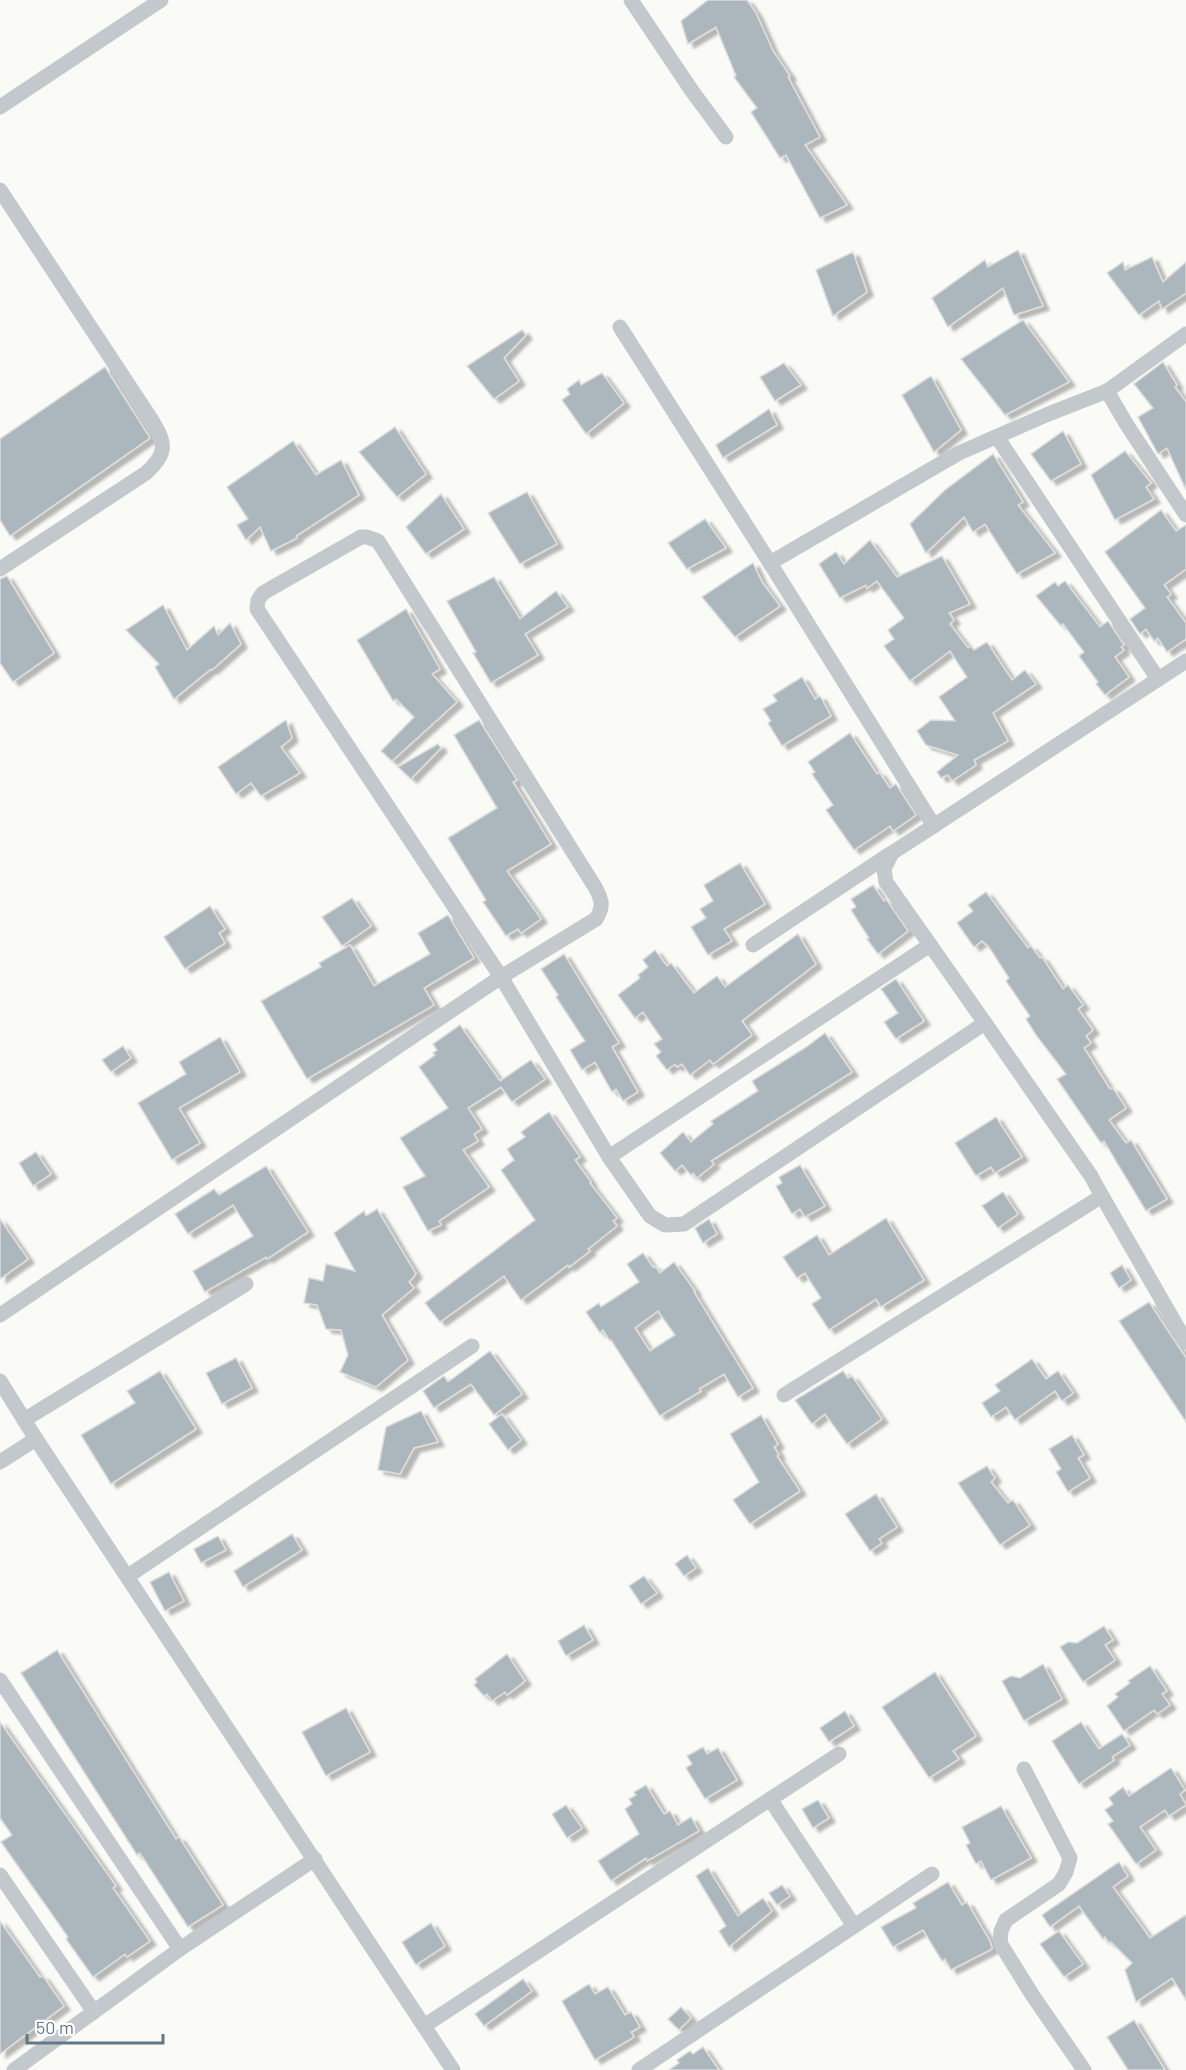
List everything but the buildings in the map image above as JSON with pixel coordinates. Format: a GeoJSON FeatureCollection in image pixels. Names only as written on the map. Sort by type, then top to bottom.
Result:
{"type":"FeatureCollection","features":[{"type":"Feature","properties":{"kind":"street"},"geometry":{"type":"LineString","coordinates":[[0,107],[161,0]]}},
{"type":"Feature","properties":{"kind":"street"},"geometry":{"type":"LineString","coordinates":[[631,0],[726,137]]}},
{"type":"Feature","properties":{"kind":"street"},"geometry":{"type":"LineString","coordinates":[[0,189],[161,436],[163,450],[158,462],[146,473],[0,569]]}},
{"type":"Feature","properties":{"kind":"street"},"geometry":{"type":"LineString","coordinates":[[620,327],[934,826]]}},
{"type":"Feature","properties":{"kind":"street"},"geometry":{"type":"LineString","coordinates":[[770,563],[958,453],[1107,391],[1186,334]]}},
{"type":"Feature","properties":{"kind":"street"},"geometry":{"type":"LineString","coordinates":[[1107,391],[1186,515]]}},
{"type":"Feature","properties":{"kind":"street"},"geometry":{"type":"LineString","coordinates":[[997,436],[1158,679]]}},
{"type":"Feature","properties":{"kind":"street"},"geometry":{"type":"LineString","coordinates":[[0,1315],[501,977],[596,919],[602,908],[602,900],[378,541],[361,537],[263,593],[258,600],[257,609],[501,977],[609,1157],[650,1216],[665,1225],[684,1224],[985,1023]]}},
{"type":"Feature","properties":{"kind":"street"},"geometry":{"type":"LineString","coordinates":[[753,945],[1186,661]]}},
{"type":"Feature","properties":{"kind":"street"},"geometry":{"type":"LineString","coordinates":[[892,853],[884,869],[886,882],[1091,1176],[1186,1342]]}},
{"type":"Feature","properties":{"kind":"street"},"geometry":{"type":"LineString","coordinates":[[609,1157],[930,945]]}},
{"type":"Feature","properties":{"kind":"street"},"geometry":{"type":"LineString","coordinates":[[784,1395],[1102,1196]]}},
{"type":"Feature","properties":{"kind":"street"},"geometry":{"type":"LineString","coordinates":[[24,1420],[246,1284]]}},
{"type":"Feature","properties":{"kind":"street"},"geometry":{"type":"LineString","coordinates":[[128,1576],[472,1346]]}},
{"type":"Feature","properties":{"kind":"street"},"geometry":{"type":"LineString","coordinates":[[0,1381],[453,2070]]}},
{"type":"Feature","properties":{"kind":"street"},"geometry":{"type":"LineString","coordinates":[[0,1462],[36,1438]]}},
{"type":"Feature","properties":{"kind":"street"},"geometry":{"type":"LineString","coordinates":[[0,1680],[180,1949]]}},
{"type":"Feature","properties":{"kind":"street"},"geometry":{"type":"LineString","coordinates":[[424,2026],[839,1754]]}},
{"type":"Feature","properties":{"kind":"street"},"geometry":{"type":"LineString","coordinates":[[1024,1769],[1070,1858],[1059,1884],[1006,1920],[1001,1931],[1000,1943],[1084,2070]]}},
{"type":"Feature","properties":{"kind":"street"},"geometry":{"type":"LineString","coordinates":[[770,1799],[854,1926]]}},
{"type":"Feature","properties":{"kind":"street"},"geometry":{"type":"LineString","coordinates":[[14,2070],[180,1949],[315,1859]]}},
{"type":"Feature","properties":{"kind":"street"},"geometry":{"type":"LineString","coordinates":[[639,2070],[932,1874]]}},
{"type":"Feature","properties":{"kind":"street"},"geometry":{"type":"LineString","coordinates":[[0,1875],[94,2012]]}}]}
